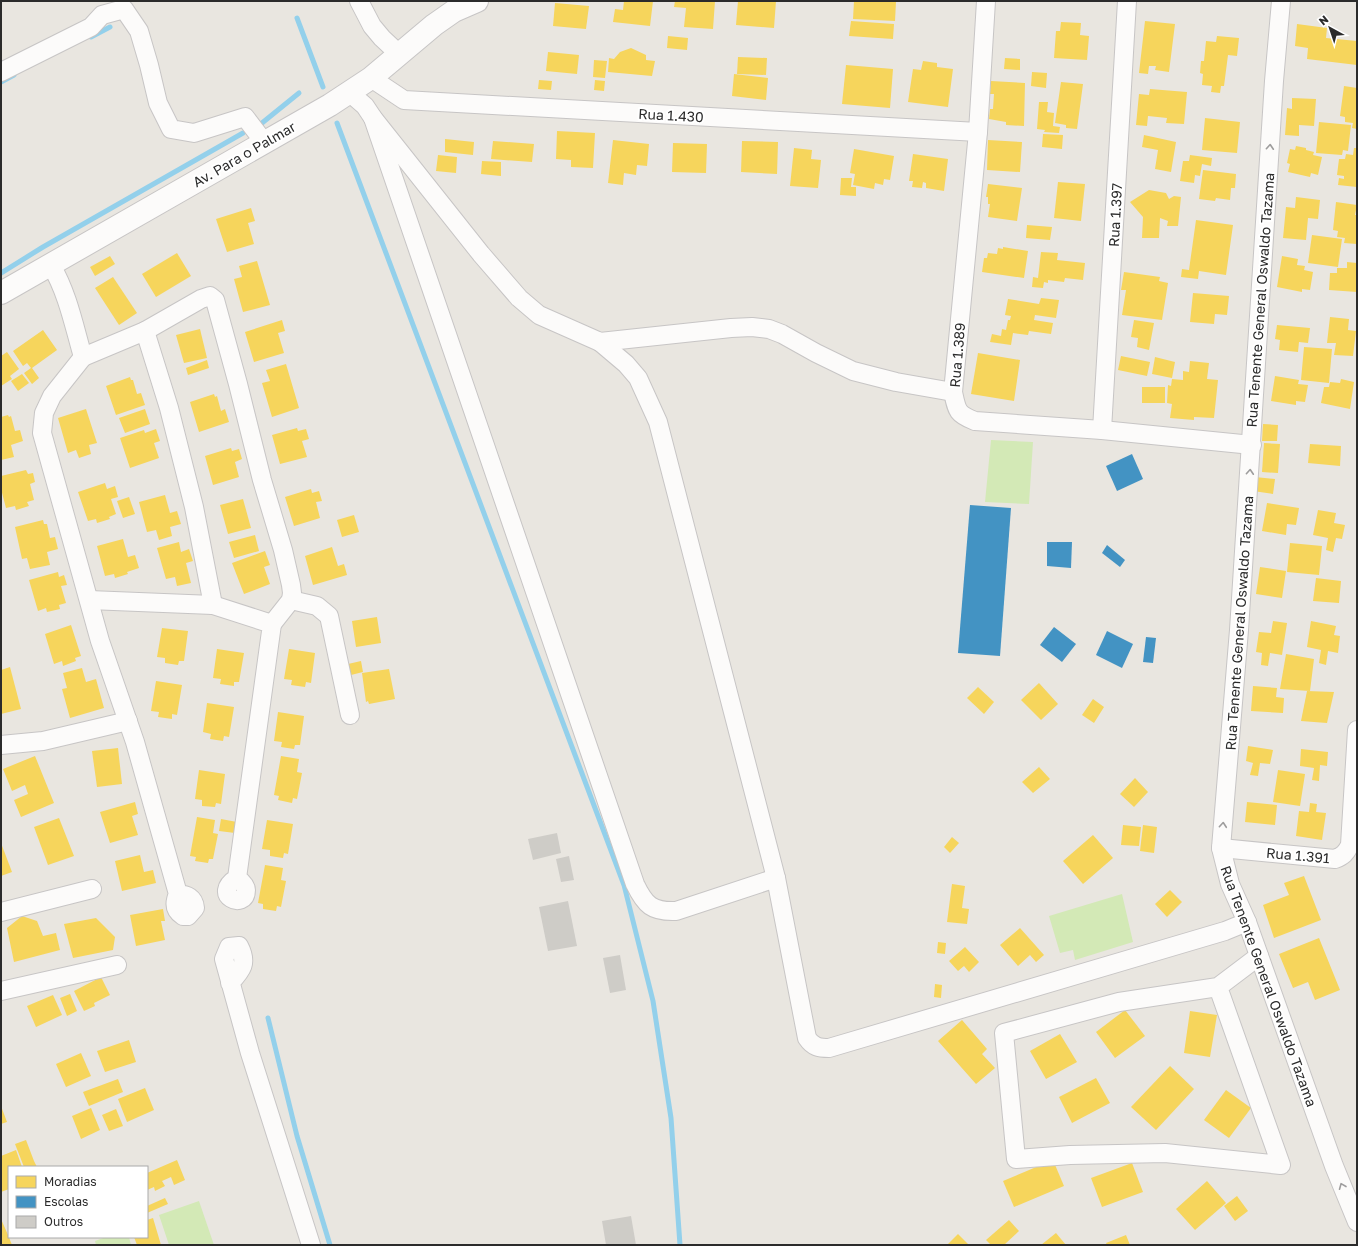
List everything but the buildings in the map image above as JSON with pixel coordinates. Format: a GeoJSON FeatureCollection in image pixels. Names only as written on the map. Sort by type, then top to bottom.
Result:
{"type":"FeatureCollection","features":[{"type":"Feature","properties":{"kind":"main road","name":"Av. Para o Palmar"},"geometry":{"type":"LineString","coordinates":[[1,293],[350,93],[371,78],[434,25],[454,11],[477,1]]}},
{"type":"Feature","properties":{"kind":"street"},"geometry":{"type":"LineString","coordinates":[[359,1],[372,26],[382,38],[400,54]]}},
{"type":"Feature","properties":{"kind":"street","name":"Rua 1.389"},"geometry":{"type":"LineString","coordinates":[[986,1],[978,132],[953,392],[956,408],[962,416],[975,421],[1102,430],[1252,445]]}},
{"type":"Feature","properties":{"kind":"street","name":"Rua 1.397"},"geometry":{"type":"LineString","coordinates":[[1102,430],[1127,1]]}},
{"type":"Feature","properties":{"kind":"street","name":"Rua Tenente General Oswaldo Tazama"},"geometry":{"type":"LineString","coordinates":[[1281,1],[1274,81],[1252,445],[1239,630],[1221,848],[1230,884],[1247,922],[1334,1166],[1357,1222]]}},
{"type":"Feature","properties":{"kind":"street"},"geometry":{"type":"LineString","coordinates":[[1,72],[91,27],[102,16],[124,9],[139,31],[158,103],[171,129],[194,133],[246,117],[264,142]]}},
{"type":"Feature","properties":{"kind":"street","name":"Rua 1.430"},"geometry":{"type":"LineString","coordinates":[[371,78],[404,100],[978,132]]}},
{"type":"Feature","properties":{"kind":"street"},"geometry":{"type":"LineString","coordinates":[[350,93],[365,106],[481,254],[519,298],[539,315],[600,342],[626,364],[638,378],[658,422],[776,878],[807,1038],[812,1045],[819,1048],[830,1048],[1225,931],[1247,922]]}},
{"type":"Feature","properties":{"kind":"street"},"geometry":{"type":"LineString","coordinates":[[373,118],[635,884],[641,896],[652,907],[664,912],[676,911],[776,878]]}},
{"type":"Feature","properties":{"kind":"street"},"geometry":{"type":"LineString","coordinates":[[51,265],[68,301],[83,357]]}},
{"type":"Feature","properties":{"kind":"street"},"geometry":{"type":"LineString","coordinates":[[178,894],[128,721],[100,640],[42,433],[44,413],[52,396],[83,357],[145,331],[201,299],[210,296],[215,300],[291,584],[292,593],[291,600],[272,624],[237,878]]}},
{"type":"Feature","properties":{"kind":"street"},"geometry":{"type":"LineString","coordinates":[[600,342],[731,328],[769,330],[782,334],[853,371],[896,382],[953,392]]}},
{"type":"Feature","properties":{"kind":"street"},"geometry":{"type":"LineString","coordinates":[[145,331],[169,408],[194,506],[213,605]]}},
{"type":"Feature","properties":{"kind":"street"},"geometry":{"type":"LineString","coordinates":[[89,600],[213,605],[272,624]]}},
{"type":"Feature","properties":{"kind":"street"},"geometry":{"type":"LineString","coordinates":[[291,600],[318,606],[329,616],[350,716]]}},
{"type":"Feature","properties":{"kind":"street"},"geometry":{"type":"LineString","coordinates":[[1,745],[43,741],[128,721]]}},
{"type":"Feature","properties":{"kind":"street","name":"Rua 1.391"},"geometry":{"type":"LineString","coordinates":[[1221,848],[1335,859],[1342,856],[1350,845],[1357,730]]}},
{"type":"Feature","properties":{"kind":"street"},"geometry":{"type":"LineString","coordinates":[[1,912],[92,889]]}},
{"type":"Feature","properties":{"kind":"street"},"geometry":{"type":"LineString","coordinates":[[1218,987],[1281,1164],[1165,1153],[1070,1155],[1016,1159],[1004,1033],[1119,1002],[1218,987],[1258,956]]}},
{"type":"Feature","properties":{"kind":"street"},"geometry":{"type":"LineString","coordinates":[[1,991],[118,965]]}},
{"type":"Feature","properties":{"kind":"street"},"geometry":{"type":"LineString","coordinates":[[230,983],[250,1053],[311,1245]]}},
{"type":"Feature","properties":{"kind":"green space"},"geometry":{"type":"Polygon","coordinates":[[[991,440],[1033,442],[1029,504],[985,502],[991,440]]]}},
{"type":"Feature","properties":{"kind":"green space"},"geometry":{"type":"Polygon","coordinates":[[[1122,894],[1133,942],[1075,960],[1073,950],[1060,953],[1049,916],[1122,894]]]}},
{"type":"Feature","properties":{"kind":"green space"},"geometry":{"type":"Polygon","coordinates":[[[199,1201],[214,1245],[169,1245],[159,1215],[199,1201]]]}},
{"type":"Feature","properties":{"kind":"green space"},"geometry":{"type":"Polygon","coordinates":[[[103,1238],[129,1238],[131,1245],[96,1245],[95,1241],[103,1238]]]}},
{"type":"Feature","properties":{"kind":"waterway"},"geometry":{"type":"LineString","coordinates":[[297,18],[323,87]]}},
{"type":"Feature","properties":{"kind":"waterway"},"geometry":{"type":"LineString","coordinates":[[91,37],[110,27]]}},
{"type":"Feature","properties":{"kind":"waterway"},"geometry":{"type":"LineString","coordinates":[[1,82],[14,75]]}},
{"type":"Feature","properties":{"kind":"waterway"},"geometry":{"type":"LineString","coordinates":[[262,123],[299,93]]}},
{"type":"Feature","properties":{"kind":"waterway"},"geometry":{"type":"LineString","coordinates":[[337,123],[624,885],[653,1001],[671,1118],[680,1245]]}},
{"type":"Feature","properties":{"kind":"waterway"},"geometry":{"type":"LineString","coordinates":[[1,273],[43,247],[243,133]]}},
{"type":"Feature","properties":{"kind":"waterway"},"geometry":{"type":"LineString","coordinates":[[268,1018],[297,1136],[330,1245]]}}]}
